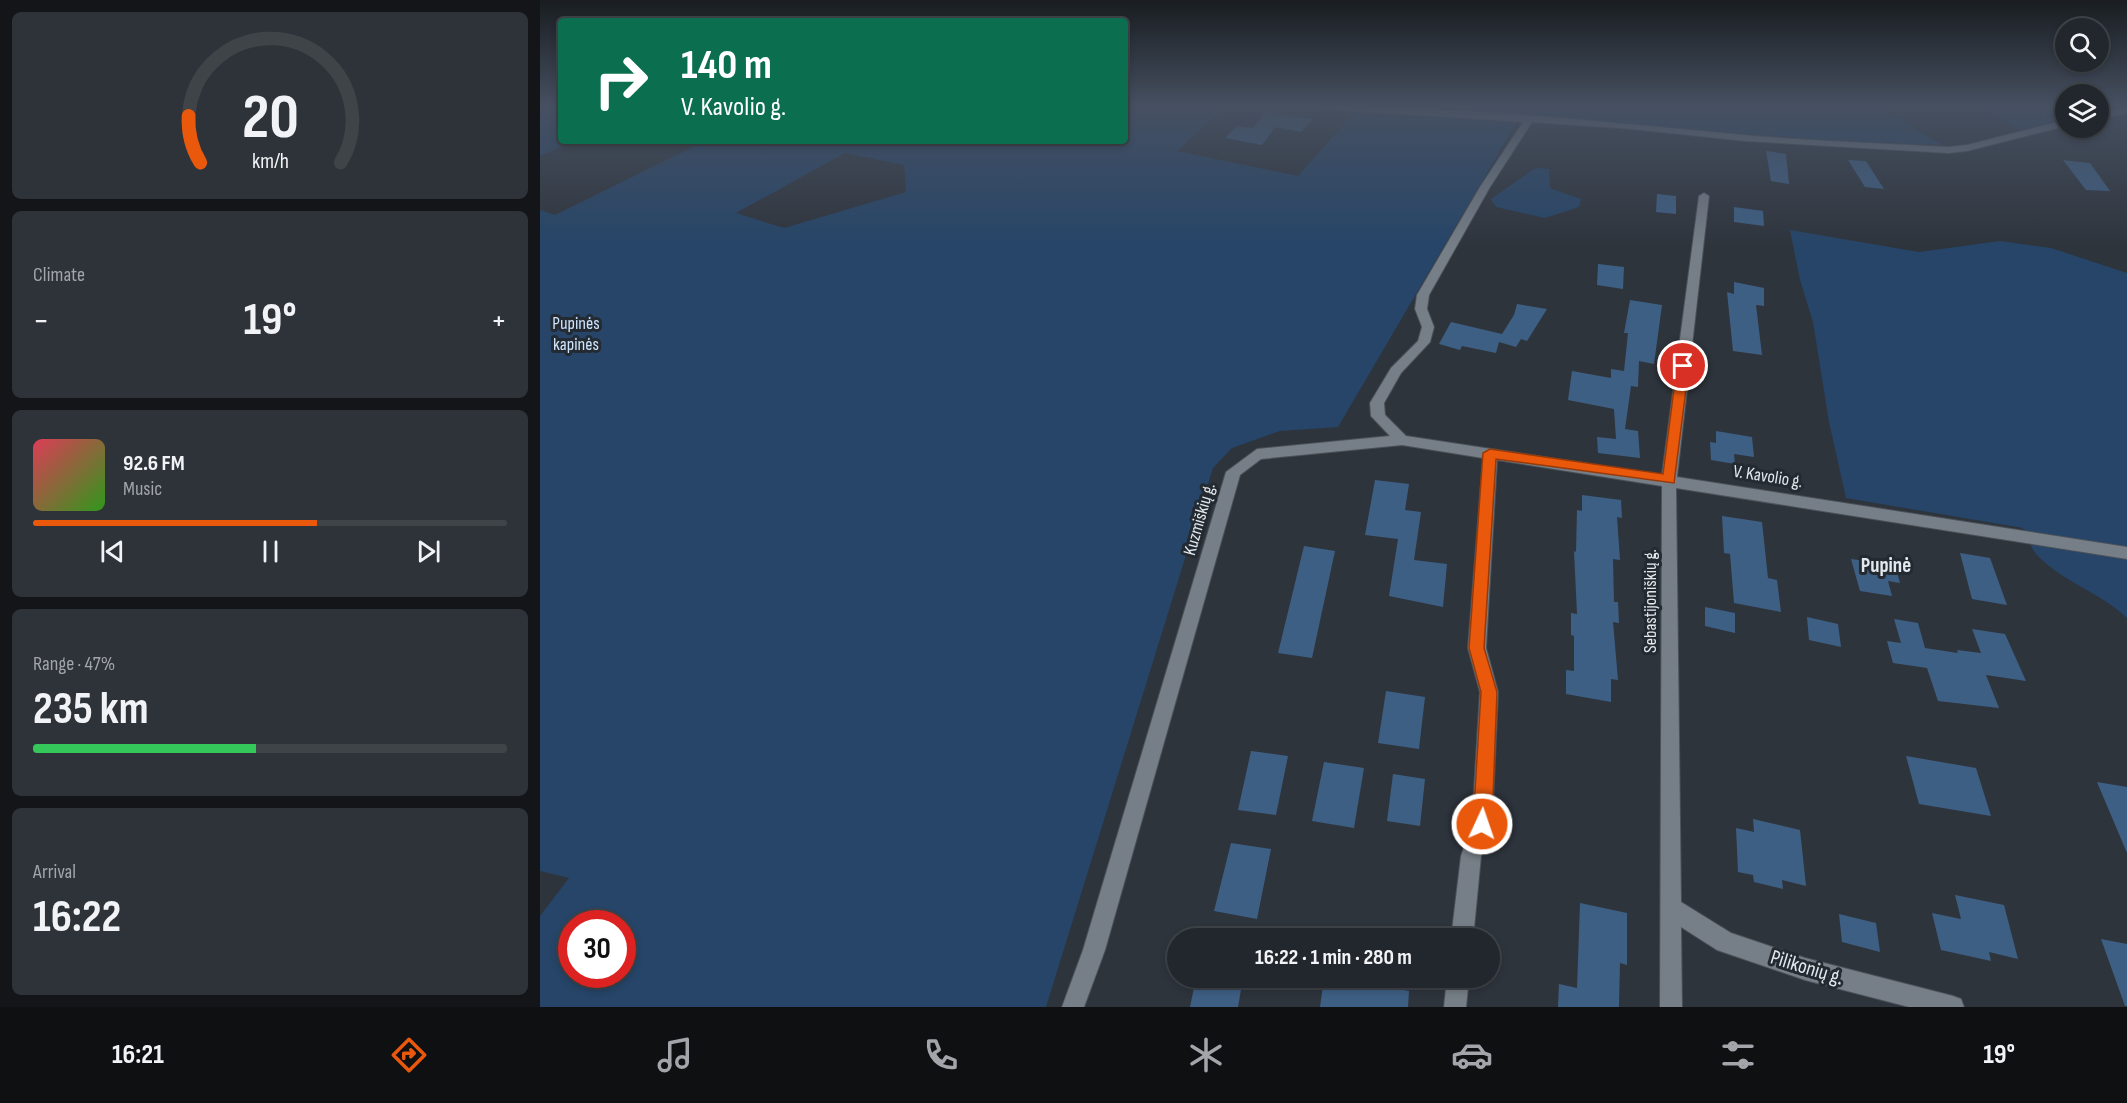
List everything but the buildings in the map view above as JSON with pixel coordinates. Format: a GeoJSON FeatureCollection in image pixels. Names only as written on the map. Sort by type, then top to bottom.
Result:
{"type":"FeatureCollection","features":[{"type":"Feature","properties":{"kind":"street"},"geometry":{"type":"LineString","coordinates":[[1402,440],[1378,416],[1377,403],[1396,371],[1424,342],[1428,327],[1421,309],[1423,295],[1508,153]]}},
{"type":"Feature","properties":{"kind":"street","name":"Sebastijoniškių g."},"geometry":{"type":"LineString","coordinates":[[1671,1007],[1669,480],[1704,196]]}},
{"type":"Feature","properties":{"kind":"street","name":"V. Kavolio g."},"geometry":{"type":"LineString","coordinates":[[1402,440],[2127,553]]}},
{"type":"Feature","properties":{"kind":"street","name":"Kuzmiškių g."},"geometry":{"type":"LineString","coordinates":[[1073,1007],[1100,932],[1233,472],[1257,454],[1402,440]]}},
{"type":"Feature","properties":{"kind":"street"},"geometry":{"type":"LineString","coordinates":[[1463,928],[1471,856],[1482,824],[1489,692],[1477,648],[1490,453]]}},
{"type":"Feature","properties":{"kind":"street","name":"Pilikonių g."},"geometry":{"type":"LineString","coordinates":[[1670,907],[1725,942],[1805,969],[1953,1007]]}},
{"type":"Feature","properties":{"kind":"street"},"geometry":{"type":"LineString","coordinates":[[1455,1007],[1457,988]]}},
{"type":"Feature","properties":{"kind":"green space","name":"Pupinės kapinės"},"geometry":{"type":"Polygon","coordinates":[[[681,153],[1187,153],[1298,176],[1318,153],[1499,153],[1338,427],[1280,431],[1232,448],[1213,468],[1046,1007],[540,1007],[540,916],[569,878],[540,871],[540,210],[555,215],[681,153]],[[845,153],[736,213],[784,228],[906,192],[904,165],[845,153]]]}},
{"type":"Feature","properties":{"kind":"green space"},"geometry":{"type":"Polygon","coordinates":[[[1534,169],[1549,169],[1552,189],[1581,199],[1579,207],[1545,218],[1496,207],[1491,199],[1534,169]]]}},
{"type":"Feature","properties":{"kind":"green space"},"geometry":{"type":"Polygon","coordinates":[[[1790,230],[1919,252],[2000,241],[2051,248],[2127,273],[2127,618],[2105,601],[2046,564],[2030,545],[2023,528],[1846,498],[1829,422],[1813,322],[1800,280],[1790,230]]]}},
{"type":"Feature","properties":{"kind":"district","name":"Pupinė"},"geometry":{"type":"Point","coordinates":[1886,565]}},
{"type":"Feature","properties":{"kind":"route"},"geometry":{"type":"LineString","coordinates":[[1482,824],[1489,692],[1477,648],[1490,453],[1669,480],[1683,366]]}}]}
